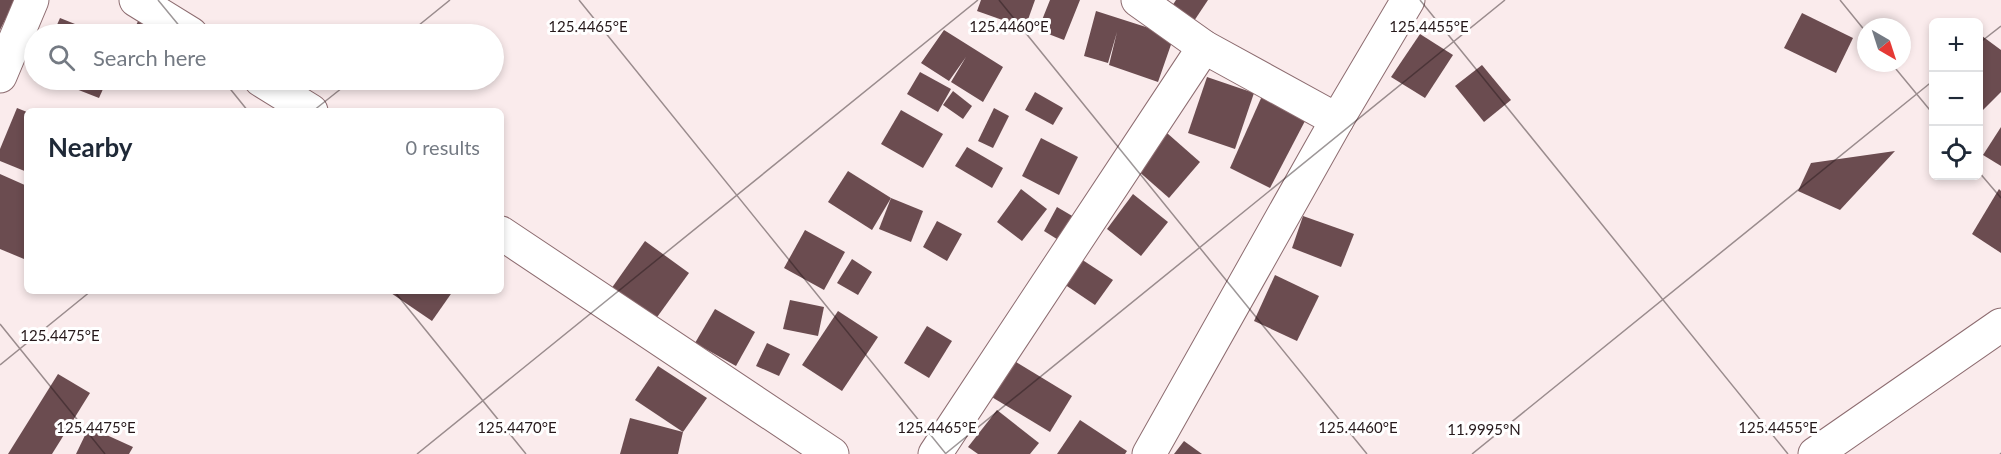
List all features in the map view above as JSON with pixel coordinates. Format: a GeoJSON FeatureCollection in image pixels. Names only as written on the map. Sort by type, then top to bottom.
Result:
{"type":"FeatureCollection","features":[{"type":"Feature","properties":{"kind":"street"},"geometry":{"type":"LineString","coordinates":[[0,76],[32,0]]}},
{"type":"Feature","properties":{"kind":"street"},"geometry":{"type":"LineString","coordinates":[[136,0],[174,24]]}},
{"type":"Feature","properties":{"kind":"street"},"geometry":{"type":"LineString","coordinates":[[1138,0],[1204,47],[1337,120]]}},
{"type":"Feature","properties":{"kind":"street"},"geometry":{"type":"LineString","coordinates":[[1149,454],[1337,120],[1408,0]]}},
{"type":"Feature","properties":{"kind":"street"},"geometry":{"type":"LineString","coordinates":[[935,454],[1204,47]]}},
{"type":"Feature","properties":{"kind":"street"},"geometry":{"type":"LineString","coordinates":[[277,90],[305,108]]}},
{"type":"Feature","properties":{"kind":"street"},"geometry":{"type":"LineString","coordinates":[[504,235],[832,454]]}},
{"type":"Feature","properties":{"kind":"street"},"geometry":{"type":"LineString","coordinates":[[1815,454],[2001,325]]}},
{"type":"Feature","properties":{"kind":"building"},"geometry":{"type":"Polygon","coordinates":[[[0,0],[15,0],[0,30],[0,0]]]}},
{"type":"Feature","properties":{"kind":"building"},"geometry":{"type":"Polygon","coordinates":[[[981,0],[1035,0],[1025,28],[977,11],[981,0]]]}},
{"type":"Feature","properties":{"kind":"building"},"geometry":{"type":"Polygon","coordinates":[[[1050,0],[1080,0],[1064,40],[1038,30],[1050,0]]]}},
{"type":"Feature","properties":{"kind":"building"},"geometry":{"type":"Polygon","coordinates":[[[1176,0],[1208,0],[1188,30],[1166,15],[1176,0]]]}},
{"type":"Feature","properties":{"kind":"building"},"geometry":{"type":"Polygon","coordinates":[[[1096,11],[1174,36],[1158,82],[1109,65],[1117,32],[1108,63],[1084,56],[1096,11]]]}},
{"type":"Feature","properties":{"kind":"building"},"geometry":{"type":"Polygon","coordinates":[[[1802,13],[1853,38],[1836,73],[1784,48],[1802,13]]]}},
{"type":"Feature","properties":{"kind":"building"},"geometry":{"type":"Polygon","coordinates":[[[140,17],[157,24],[137,24],[140,17]]]}},
{"type":"Feature","properties":{"kind":"building"},"geometry":{"type":"Polygon","coordinates":[[[60,18],[75,24],[57,24],[60,18]]]}},
{"type":"Feature","properties":{"kind":"building"},"geometry":{"type":"Polygon","coordinates":[[[944,30],[1003,67],[983,102],[951,82],[966,57],[949,81],[921,63],[944,30]]]}},
{"type":"Feature","properties":{"kind":"building"},"geometry":{"type":"Polygon","coordinates":[[[1420,34],[1453,55],[1425,98],[1391,77],[1420,34]]]}},
{"type":"Feature","properties":{"kind":"building"},"geometry":{"type":"Polygon","coordinates":[[[1983,37],[2001,50],[2001,92],[1983,110],[1983,37]]]}},
{"type":"Feature","properties":{"kind":"building"},"geometry":{"type":"Polygon","coordinates":[[[1482,65],[1511,100],[1484,122],[1455,86],[1482,65]]]}},
{"type":"Feature","properties":{"kind":"building"},"geometry":{"type":"Polygon","coordinates":[[[920,72],[951,89],[938,112],[907,94],[920,72]]]}},
{"type":"Feature","properties":{"kind":"building"},"geometry":{"type":"Polygon","coordinates":[[[1207,77],[1254,93],[1235,149],[1188,133],[1207,77]]]}},
{"type":"Feature","properties":{"kind":"building"},"geometry":{"type":"Polygon","coordinates":[[[79,90],[103,90],[99,98],[79,90]]]}},
{"type":"Feature","properties":{"kind":"building"},"geometry":{"type":"Polygon","coordinates":[[[953,91],[972,106],[963,119],[943,105],[953,91]]]}},
{"type":"Feature","properties":{"kind":"building"},"geometry":{"type":"Polygon","coordinates":[[[1035,92],[1063,108],[1053,125],[1025,110],[1035,92]]]}},
{"type":"Feature","properties":{"kind":"building"},"geometry":{"type":"Polygon","coordinates":[[[1262,96],[1305,121],[1270,188],[1230,168],[1262,96]]]}},
{"type":"Feature","properties":{"kind":"building"},"geometry":{"type":"Polygon","coordinates":[[[17,108],[24,111],[24,171],[0,161],[0,149],[17,108]]]}},
{"type":"Feature","properties":{"kind":"building"},"geometry":{"type":"Polygon","coordinates":[[[994,108],[1009,116],[993,148],[978,141],[994,108]]]}},
{"type":"Feature","properties":{"kind":"building"},"geometry":{"type":"Polygon","coordinates":[[[901,110],[943,134],[923,168],[881,144],[901,110]]]}},
{"type":"Feature","properties":{"kind":"building"},"geometry":{"type":"Polygon","coordinates":[[[2001,127],[2001,166],[1983,155],[2001,127]]]}},
{"type":"Feature","properties":{"kind":"building"},"geometry":{"type":"Polygon","coordinates":[[[1167,133],[1200,162],[1169,198],[1136,169],[1167,133]]]}},
{"type":"Feature","properties":{"kind":"building"},"geometry":{"type":"Polygon","coordinates":[[[1041,138],[1078,157],[1059,195],[1022,176],[1041,138]]]}},
{"type":"Feature","properties":{"kind":"building"},"geometry":{"type":"Polygon","coordinates":[[[967,147],[1003,168],[992,188],[955,166],[967,147]]]}},
{"type":"Feature","properties":{"kind":"building"},"geometry":{"type":"Polygon","coordinates":[[[1895,151],[1840,210],[1798,191],[1811,163],[1895,151]]]}},
{"type":"Feature","properties":{"kind":"building"},"geometry":{"type":"Polygon","coordinates":[[[848,171],[891,198],[872,230],[828,202],[848,171]]]}},
{"type":"Feature","properties":{"kind":"building"},"geometry":{"type":"Polygon","coordinates":[[[0,174],[24,185],[24,259],[0,249],[0,174]]]}},
{"type":"Feature","properties":{"kind":"building"},"geometry":{"type":"Polygon","coordinates":[[[1021,189],[1047,209],[1022,241],[997,222],[1021,189]]]}},
{"type":"Feature","properties":{"kind":"building"},"geometry":{"type":"Polygon","coordinates":[[[1999,189],[2001,191],[2001,253],[1972,234],[1999,189]]]}},
{"type":"Feature","properties":{"kind":"building"},"geometry":{"type":"Polygon","coordinates":[[[1133,194],[1168,222],[1141,256],[1107,229],[1133,194]]]}},
{"type":"Feature","properties":{"kind":"building"},"geometry":{"type":"Polygon","coordinates":[[[891,198],[923,211],[911,242],[879,229],[891,198]]]}},
{"type":"Feature","properties":{"kind":"building"},"geometry":{"type":"Polygon","coordinates":[[[1057,207],[1074,217],[1060,241],[1044,231],[1057,207]]]}},
{"type":"Feature","properties":{"kind":"building"},"geometry":{"type":"Polygon","coordinates":[[[1303,216],[1354,234],[1341,267],[1292,248],[1303,216]]]}},
{"type":"Feature","properties":{"kind":"building"},"geometry":{"type":"Polygon","coordinates":[[[937,221],[962,234],[947,261],[923,247],[937,221]]]}},
{"type":"Feature","properties":{"kind":"building"},"geometry":{"type":"Polygon","coordinates":[[[805,230],[845,252],[824,290],[784,268],[805,230]]]}},
{"type":"Feature","properties":{"kind":"building"},"geometry":{"type":"Polygon","coordinates":[[[645,241],[689,273],[655,320],[611,289],[645,241]]]}},
{"type":"Feature","properties":{"kind":"building"},"geometry":{"type":"Polygon","coordinates":[[[1078,257],[1113,280],[1095,305],[1061,282],[1078,257]]]}},
{"type":"Feature","properties":{"kind":"building"},"geometry":{"type":"Polygon","coordinates":[[[852,259],[872,272],[858,295],[837,283],[852,259]]]}},
{"type":"Feature","properties":{"kind":"building"},"geometry":{"type":"Polygon","coordinates":[[[1275,275],[1319,296],[1297,341],[1254,321],[1275,275]]]}},
{"type":"Feature","properties":{"kind":"building"},"geometry":{"type":"Polygon","coordinates":[[[392,294],[451,294],[432,321],[392,294]]]}},
{"type":"Feature","properties":{"kind":"building"},"geometry":{"type":"Polygon","coordinates":[[[790,300],[824,307],[818,336],[783,329],[790,300]]]}},
{"type":"Feature","properties":{"kind":"building"},"geometry":{"type":"Polygon","coordinates":[[[715,309],[755,332],[736,366],[695,343],[715,309]]]}},
{"type":"Feature","properties":{"kind":"building"},"geometry":{"type":"Polygon","coordinates":[[[838,311],[878,337],[842,391],[802,365],[838,311]]]}},
{"type":"Feature","properties":{"kind":"building"},"geometry":{"type":"Polygon","coordinates":[[[927,326],[952,341],[929,378],[904,363],[927,326]]]}},
{"type":"Feature","properties":{"kind":"building"},"geometry":{"type":"Polygon","coordinates":[[[767,343],[790,354],[779,376],[756,366],[767,343]]]}},
{"type":"Feature","properties":{"kind":"building"},"geometry":{"type":"Polygon","coordinates":[[[1008,357],[1072,396],[1050,432],[985,393],[1008,357]]]}},
{"type":"Feature","properties":{"kind":"building"},"geometry":{"type":"Polygon","coordinates":[[[658,366],[707,398],[683,432],[635,400],[658,366]]]}},
{"type":"Feature","properties":{"kind":"building"},"geometry":{"type":"Polygon","coordinates":[[[58,374],[90,393],[52,454],[8,454],[58,374]]]}},
{"type":"Feature","properties":{"kind":"building"},"geometry":{"type":"Polygon","coordinates":[[[997,410],[1039,443],[1030,454],[978,454],[968,447],[997,410]]]}},
{"type":"Feature","properties":{"kind":"building"},"geometry":{"type":"Polygon","coordinates":[[[630,418],[683,432],[678,454],[620,454],[630,418]]]}},
{"type":"Feature","properties":{"kind":"building"},"geometry":{"type":"Polygon","coordinates":[[[1080,420],[1127,451],[1125,454],[1057,454],[1080,420]]]}},
{"type":"Feature","properties":{"kind":"building"},"geometry":{"type":"Polygon","coordinates":[[[89,427],[133,447],[129,454],[76,454],[89,427]]]}},
{"type":"Feature","properties":{"kind":"building"},"geometry":{"type":"Polygon","coordinates":[[[1184,441],[1202,454],[1174,454],[1184,441]]]}}]}
